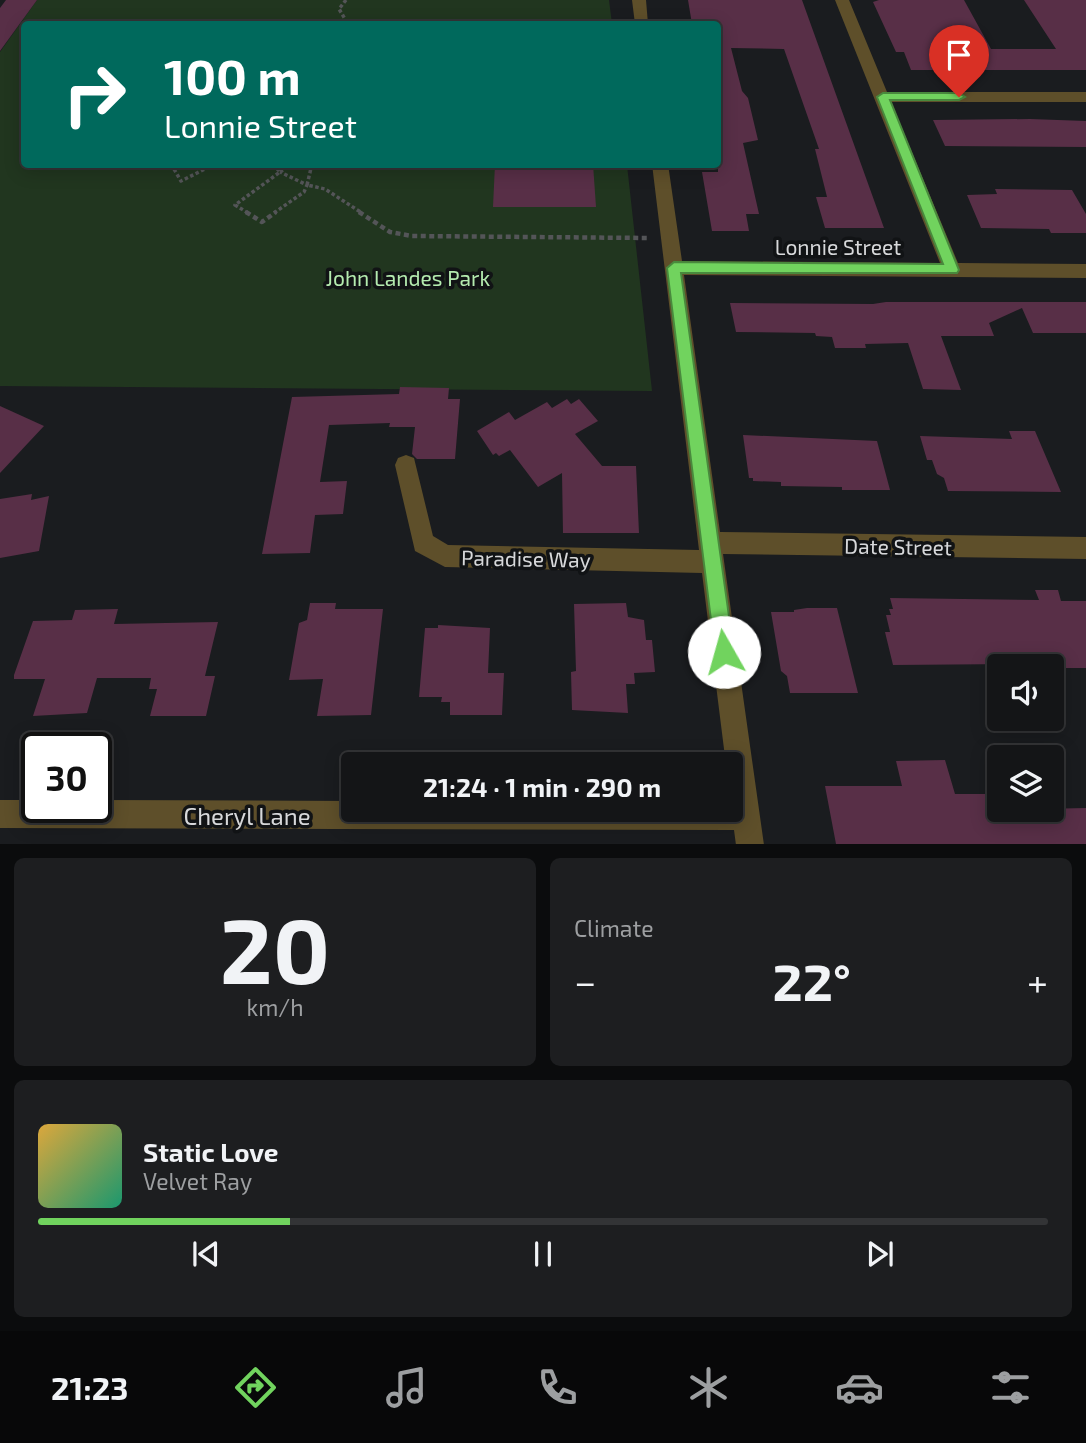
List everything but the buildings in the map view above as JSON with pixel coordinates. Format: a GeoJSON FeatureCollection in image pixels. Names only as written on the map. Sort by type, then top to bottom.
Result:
{"type":"FeatureCollection","features":[{"type":"Feature","properties":{"kind":"street"},"geometry":{"type":"LineString","coordinates":[[639,0],[642,21]]}},
{"type":"Feature","properties":{"kind":"street"},"geometry":{"type":"LineString","coordinates":[[842,0],[952,270]]}},
{"type":"Feature","properties":{"kind":"street"},"geometry":{"type":"LineString","coordinates":[[883,97],[1086,97]]}},
{"type":"Feature","properties":{"kind":"street"},"geometry":{"type":"LineString","coordinates":[[661,168],[750,844]]}},
{"type":"Feature","properties":{"kind":"street","name":"Lonnie Street"},"geometry":{"type":"LineString","coordinates":[[674,268],[1086,271]]}},
{"type":"Feature","properties":{"kind":"street","name":"Paradise Way"},"geometry":{"type":"LineString","coordinates":[[406,465],[423,543],[444,556],[711,553]]}},
{"type":"Feature","properties":{"kind":"street","name":"Date Street"},"geometry":{"type":"LineString","coordinates":[[711,553],[1086,548]]}},
{"type":"Feature","properties":{"kind":"street","name":"Cheryl Lane"},"geometry":{"type":"LineString","coordinates":[[0,814],[746,816]]}},
{"type":"Feature","properties":{"kind":"path"},"geometry":{"type":"LineString","coordinates":[[346,0],[339,9],[346,21]]}},
{"type":"Feature","properties":{"kind":"path"},"geometry":{"type":"LineString","coordinates":[[173,168],[181,181],[207,168]]}},
{"type":"Feature","properties":{"kind":"path"},"geometry":{"type":"LineString","coordinates":[[277,168],[282,174],[307,185],[325,189],[390,232],[412,236],[670,239]]}},
{"type":"Feature","properties":{"kind":"path"},"geometry":{"type":"LineString","coordinates":[[288,168],[235,205],[262,222],[304,192],[311,168]]}},
{"type":"Feature","properties":{"kind":"green space","name":"John Landes Park"},"geometry":{"type":"Polygon","coordinates":[[[37,0],[609,0],[612,21],[22,21],[37,0]]]}},
{"type":"Feature","properties":{"kind":"green space","name":"John Landes Park"},"geometry":{"type":"Polygon","coordinates":[[[21,22],[21,168],[627,168],[652,391],[0,386],[0,52],[21,22]]]}},
{"type":"Feature","properties":{"kind":"route"},"geometry":{"type":"LineString","coordinates":[[724,652],[674,268],[952,270],[883,97],[959,97]]}}]}
